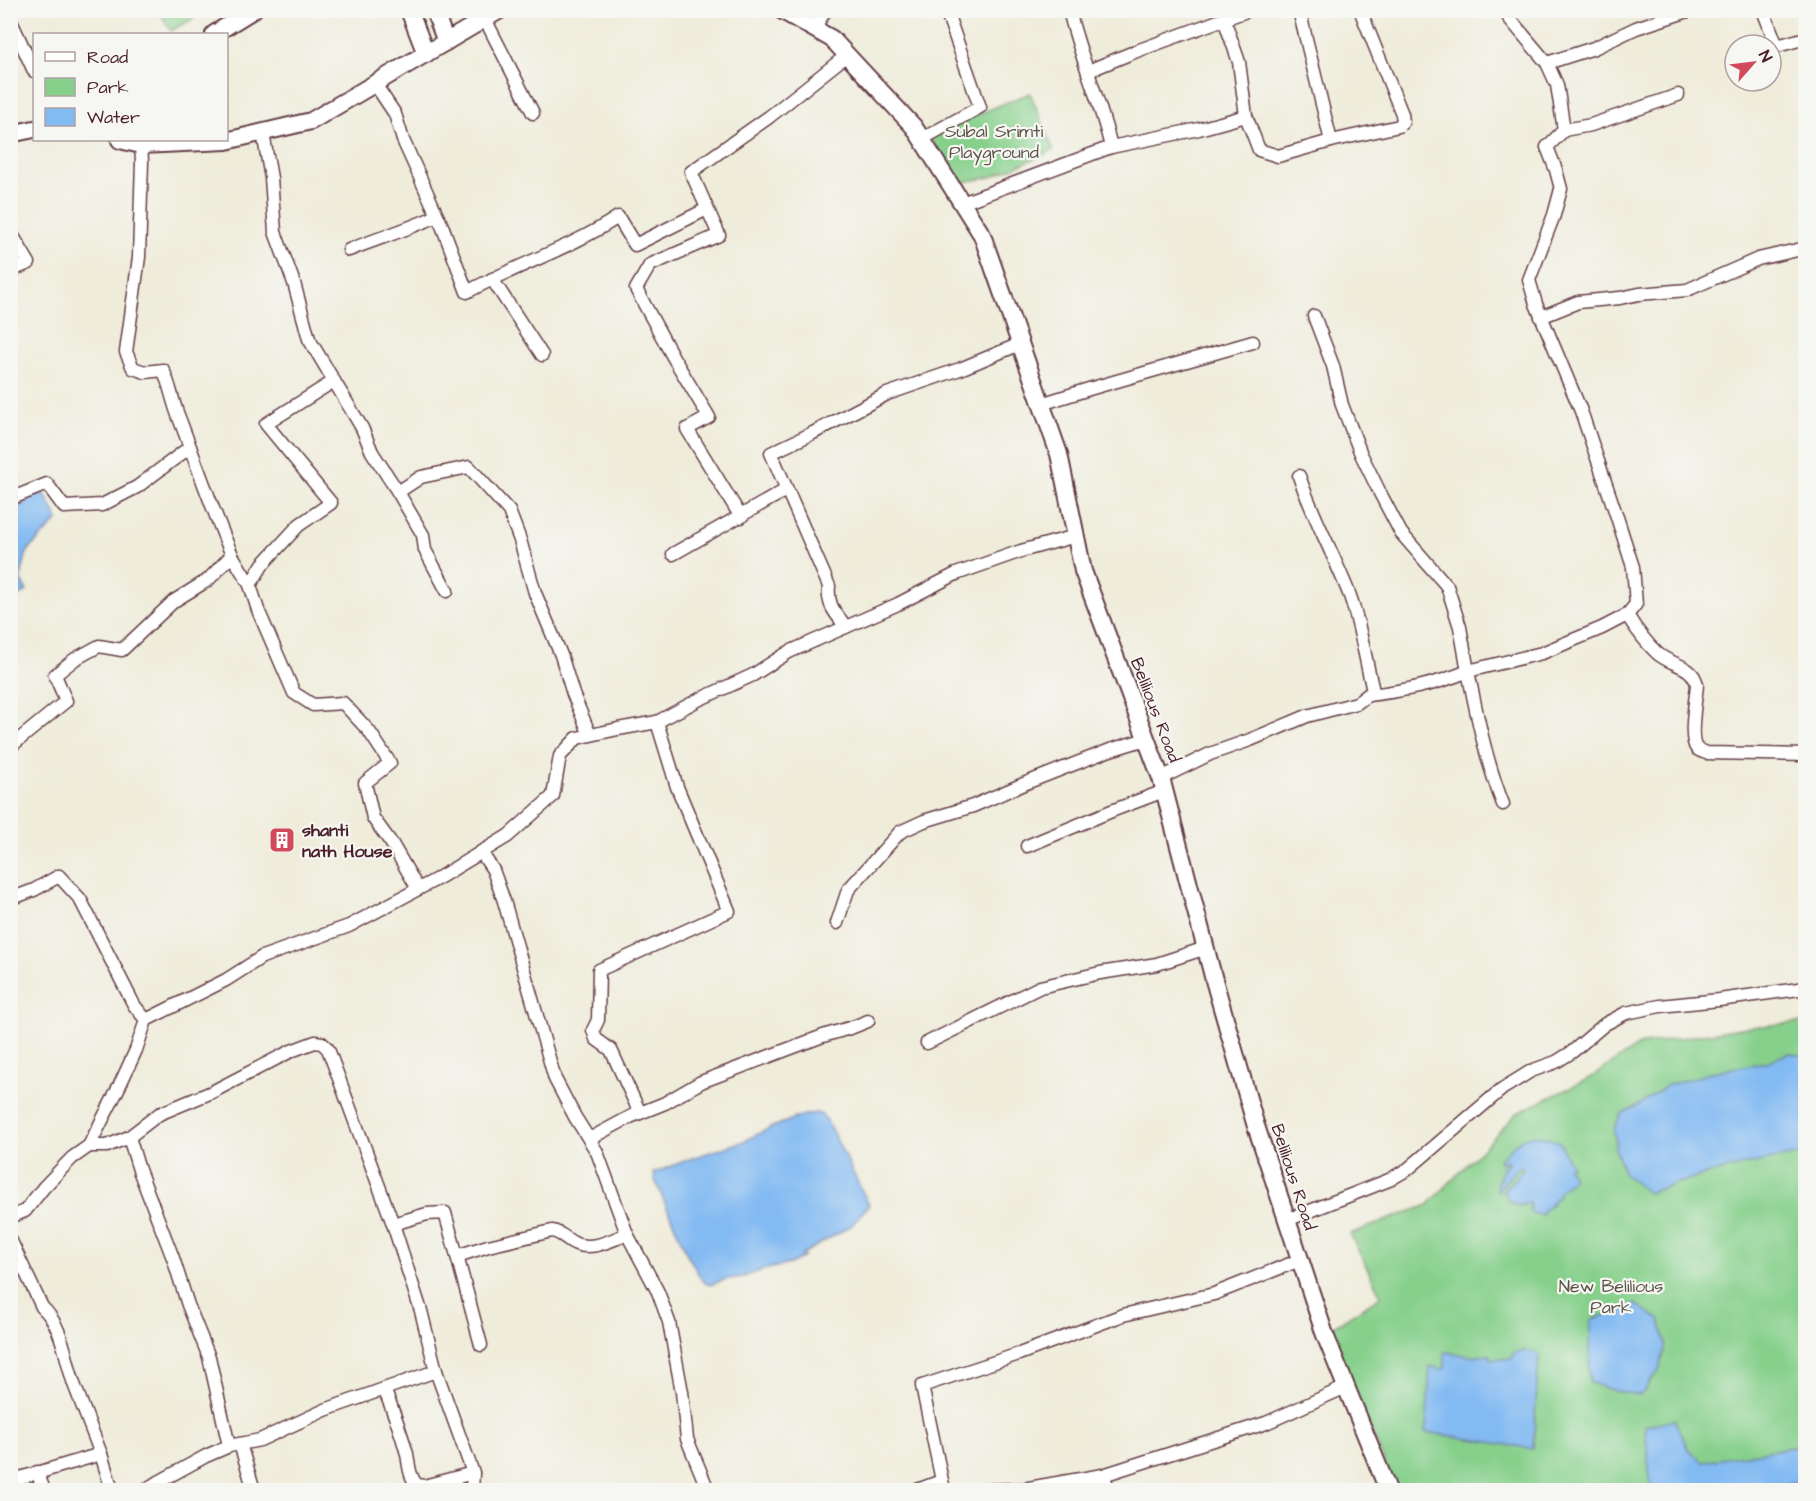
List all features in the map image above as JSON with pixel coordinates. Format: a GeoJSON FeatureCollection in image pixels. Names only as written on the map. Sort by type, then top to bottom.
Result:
{"type":"FeatureCollection","features":[{"type":"Feature","properties":{"kind":"main road"},"geometry":{"type":"LineString","coordinates":[[216,33],[253,10]]}},
{"type":"Feature","properties":{"kind":"main road"},"geometry":{"type":"LineString","coordinates":[[409,10],[426,54]]}},
{"type":"Feature","properties":{"kind":"main road"},"geometry":{"type":"LineString","coordinates":[[434,10],[446,42]]}},
{"type":"Feature","properties":{"kind":"main road","name":"Belilious Road"},"geometry":{"type":"LineString","coordinates":[[781,10],[832,39],[915,127],[982,235],[1059,454],[1083,571],[1163,784],[1206,948],[1256,1123],[1287,1220],[1325,1335],[1388,1491]]}},
{"type":"Feature","properties":{"kind":"main road"},"geometry":{"type":"LineString","coordinates":[[228,141],[311,121],[493,15]]}},
{"type":"Feature","properties":{"kind":"main road"},"geometry":{"type":"LineString","coordinates":[[10,134],[33,129]]}},
{"type":"Feature","properties":{"kind":"main road"},"geometry":{"type":"LineString","coordinates":[[124,141],[141,145],[226,141]]}},
{"type":"Feature","properties":{"kind":"street"},"geometry":{"type":"LineString","coordinates":[[814,28],[826,10]]}},
{"type":"Feature","properties":{"kind":"street"},"geometry":{"type":"LineString","coordinates":[[922,139],[980,107],[946,10]]}},
{"type":"Feature","properties":{"kind":"street"},"geometry":{"type":"LineString","coordinates":[[1069,10],[1078,46],[1106,123],[1111,147]]}},
{"type":"Feature","properties":{"kind":"street"},"geometry":{"type":"LineString","coordinates":[[1088,71],[1250,10]]}},
{"type":"Feature","properties":{"kind":"street"},"geometry":{"type":"LineString","coordinates":[[1299,10],[1331,141]]}},
{"type":"Feature","properties":{"kind":"street"},"geometry":{"type":"LineString","coordinates":[[1505,10],[1509,18],[1547,63],[1557,85],[1564,130]]}},
{"type":"Feature","properties":{"kind":"street"},"geometry":{"type":"LineString","coordinates":[[1547,63],[1594,48],[1636,28],[1691,10]]}},
{"type":"Feature","properties":{"kind":"street"},"geometry":{"type":"LineString","coordinates":[[1763,10],[1776,46],[1806,38]]}},
{"type":"Feature","properties":{"kind":"street"},"geometry":{"type":"LineString","coordinates":[[1224,19],[1239,62],[1246,116],[1259,150],[1278,156],[1331,141],[1399,126],[1403,122],[1363,11]]}},
{"type":"Feature","properties":{"kind":"street"},"geometry":{"type":"LineString","coordinates":[[493,15],[533,113]]}},
{"type":"Feature","properties":{"kind":"street"},"geometry":{"type":"LineString","coordinates":[[10,19],[33,69]]}},
{"type":"Feature","properties":{"kind":"street"},"geometry":{"type":"LineString","coordinates":[[741,517],[687,429],[710,417],[673,357],[636,289],[650,265],[719,235],[691,172],[769,117],[847,55]]}},
{"type":"Feature","properties":{"kind":"street"},"geometry":{"type":"LineString","coordinates":[[375,84],[395,114],[468,292],[594,233],[618,217],[635,245],[707,209]]}},
{"type":"Feature","properties":{"kind":"street"},"geometry":{"type":"LineString","coordinates":[[1368,695],[1409,690],[1468,671],[1542,653],[1627,615],[1636,604],[1633,567],[1581,411],[1541,317],[1529,280],[1554,215],[1561,189],[1547,147],[1564,130],[1591,125],[1678,95]]}},
{"type":"Feature","properties":{"kind":"street"},"geometry":{"type":"LineString","coordinates":[[962,203],[1111,147],[1199,129],[1246,116]]}},
{"type":"Feature","properties":{"kind":"street"},"geometry":{"type":"LineString","coordinates":[[263,133],[271,178],[275,232],[294,283],[309,339],[362,429],[372,452],[423,534],[425,550],[447,591]]}},
{"type":"Feature","properties":{"kind":"street"},"geometry":{"type":"LineString","coordinates":[[141,145],[139,257],[126,352],[133,368],[145,372],[163,370],[212,508],[232,555],[250,585],[258,610],[294,693],[313,705],[343,703],[369,731],[390,763],[365,783],[373,818],[392,844],[418,889]]}},
{"type":"Feature","properties":{"kind":"street"},"geometry":{"type":"LineString","coordinates":[[349,250],[410,229],[437,216]]}},
{"type":"Feature","properties":{"kind":"street"},"geometry":{"type":"LineString","coordinates":[[10,231],[29,263],[10,271]]}},
{"type":"Feature","properties":{"kind":"street"},"geometry":{"type":"LineString","coordinates":[[1541,317],[1578,302],[1687,290],[1758,259],[1806,248]]}},
{"type":"Feature","properties":{"kind":"street"},"geometry":{"type":"LineString","coordinates":[[492,279],[542,355]]}},
{"type":"Feature","properties":{"kind":"street"},"geometry":{"type":"LineString","coordinates":[[1314,316],[1333,366],[1342,405],[1361,454],[1380,493],[1401,533],[1447,586],[1460,627],[1483,741],[1503,804]]}},
{"type":"Feature","properties":{"kind":"street"},"geometry":{"type":"LineString","coordinates":[[1041,404],[1253,342]]}},
{"type":"Feature","properties":{"kind":"street"},"geometry":{"type":"LineString","coordinates":[[846,627],[831,607],[828,596],[829,586],[771,453],[887,394],[960,369],[1020,344]]}},
{"type":"Feature","properties":{"kind":"street"},"geometry":{"type":"LineString","coordinates":[[250,585],[263,564],[299,525],[331,503],[266,424],[334,381]]}},
{"type":"Feature","properties":{"kind":"street"},"geometry":{"type":"LineString","coordinates":[[10,499],[47,484],[64,507],[102,505],[137,487],[190,447]]}},
{"type":"Feature","properties":{"kind":"street"},"geometry":{"type":"LineString","coordinates":[[398,492],[421,477],[469,467],[509,510],[535,593],[561,655],[573,694],[590,735]]}},
{"type":"Feature","properties":{"kind":"street"},"geometry":{"type":"LineString","coordinates":[[1027,846],[1114,810],[1163,784],[1210,754],[1307,716],[1357,703],[1373,692],[1351,599],[1309,505],[1299,476]]}},
{"type":"Feature","properties":{"kind":"street"},"geometry":{"type":"LineString","coordinates":[[673,554],[786,490]]}},
{"type":"Feature","properties":{"kind":"street"},"geometry":{"type":"LineString","coordinates":[[10,1217],[25,1211],[72,1158],[89,1146],[136,1050],[146,1020],[226,980],[261,957],[349,926],[508,836],[553,796],[560,756],[577,738],[657,722],[753,675],[789,652],[898,604],[956,574],[1021,552],[1076,537]]}},
{"type":"Feature","properties":{"kind":"street"},"geometry":{"type":"LineString","coordinates":[[10,747],[66,701],[55,675],[75,659],[99,646],[122,650],[174,601],[208,579],[232,555]]}},
{"type":"Feature","properties":{"kind":"street"},"geometry":{"type":"LineString","coordinates":[[1627,615],[1660,656],[1690,671],[1696,678],[1693,734],[1697,749],[1706,753],[1806,755]]}},
{"type":"Feature","properties":{"kind":"street"},"geometry":{"type":"LineString","coordinates":[[640,1113],[611,1050],[596,1039],[593,1030],[598,1020],[599,970],[729,911],[677,787],[657,722]]}},
{"type":"Feature","properties":{"kind":"street"},"geometry":{"type":"LineString","coordinates":[[837,923],[848,890],[900,832],[924,821],[973,806],[1110,750],[1146,739]]}},
{"type":"Feature","properties":{"kind":"street"},"geometry":{"type":"LineString","coordinates":[[482,852],[493,870],[504,901],[555,1079],[597,1152],[627,1234],[658,1292],[669,1322],[682,1392],[687,1439],[708,1491]]}},
{"type":"Feature","properties":{"kind":"street"},"geometry":{"type":"LineString","coordinates":[[10,899],[34,890],[59,876],[80,899],[134,1005],[146,1020]]}},
{"type":"Feature","properties":{"kind":"street"},"geometry":{"type":"LineString","coordinates":[[927,1043],[1040,987],[1157,964],[1206,948]]}},
{"type":"Feature","properties":{"kind":"street"},"geometry":{"type":"LineString","coordinates":[[1287,1220],[1389,1180],[1408,1169],[1502,1089],[1531,1071],[1556,1062],[1572,1052],[1605,1024],[1626,1013],[1660,1006],[1806,988]]}},
{"type":"Feature","properties":{"kind":"street"},"geometry":{"type":"LineString","coordinates":[[589,1139],[665,1103],[700,1082],[823,1035],[868,1021]]}},
{"type":"Feature","properties":{"kind":"street"},"geometry":{"type":"LineString","coordinates":[[89,1146],[107,1146],[129,1137],[159,1114],[212,1092],[291,1051],[315,1042],[322,1043],[328,1049],[393,1224],[421,1311],[436,1371],[473,1473],[472,1491]]}},
{"type":"Feature","properties":{"kind":"street"},"geometry":{"type":"LineString","coordinates":[[129,1137],[188,1305],[209,1357],[235,1445],[254,1491]]}},
{"type":"Feature","properties":{"kind":"street"},"geometry":{"type":"LineString","coordinates":[[393,1224],[427,1214],[445,1213],[481,1346]]}},
{"type":"Feature","properties":{"kind":"street"},"geometry":{"type":"LineString","coordinates":[[457,1256],[552,1231],[582,1246],[598,1245],[627,1234]]}},
{"type":"Feature","properties":{"kind":"street"},"geometry":{"type":"LineString","coordinates":[[10,1239],[42,1307],[56,1325],[112,1491]]}},
{"type":"Feature","properties":{"kind":"street"},"geometry":{"type":"LineString","coordinates":[[917,1491],[943,1486],[922,1386],[1019,1354],[1123,1315],[1214,1294],[1300,1260]]}},
{"type":"Feature","properties":{"kind":"street"},"geometry":{"type":"LineString","coordinates":[[144,1491],[206,1456],[235,1445],[260,1440],[325,1410],[436,1371]]}},
{"type":"Feature","properties":{"kind":"street"},"geometry":{"type":"LineString","coordinates":[[986,1491],[1023,1489],[1103,1475],[1266,1423],[1346,1387]]}},
{"type":"Feature","properties":{"kind":"street"},"geometry":{"type":"LineString","coordinates":[[384,1389],[407,1455],[411,1479],[417,1485],[424,1486],[473,1473]]}},
{"type":"Feature","properties":{"kind":"street"},"geometry":{"type":"LineString","coordinates":[[10,1481],[101,1454]]}},
{"type":"Feature","properties":{"kind":"street"},"geometry":{"type":"LineString","coordinates":[[37,1472],[44,1491]]}},
{"type":"Feature","properties":{"kind":"street"},"geometry":{"type":"LineString","coordinates":[[1103,1475],[1109,1491]]}},
{"type":"Feature","properties":{"kind":"green space"},"geometry":{"type":"Polygon","coordinates":[[[159,10],[209,10],[171,31],[159,11],[159,10]]]}},
{"type":"Feature","properties":{"kind":"green space","name":"Subal Srimti Playground"},"geometry":{"type":"Polygon","coordinates":[[[1030,93],[1054,150],[991,177],[954,184],[929,134],[1030,93]]]}},
{"type":"Feature","properties":{"kind":"green space","name":"New Belilious Park"},"geometry":{"type":"Polygon","coordinates":[[[1805,1022],[1805,1490],[1396,1490],[1329,1329],[1381,1296],[1350,1234],[1428,1205],[1517,1113],[1590,1078],[1639,1045],[1740,1028],[1805,1022]]]}},
{"type":"Feature","properties":{"kind":"water"},"geometry":{"type":"Polygon","coordinates":[[[37,494],[45,494],[58,520],[30,548],[20,580],[27,591],[11,600],[11,512],[37,494]]]}},
{"type":"Feature","properties":{"kind":"water"},"geometry":{"type":"Polygon","coordinates":[[[1789,1053],[1805,1056],[1805,1154],[1726,1169],[1648,1193],[1624,1174],[1616,1151],[1614,1129],[1621,1114],[1668,1085],[1721,1070],[1767,1062],[1789,1053]]]}},
{"type":"Feature","properties":{"kind":"water"},"geometry":{"type":"Polygon","coordinates":[[[816,1113],[826,1119],[869,1205],[851,1226],[802,1254],[804,1257],[790,1264],[710,1285],[703,1282],[687,1254],[654,1173],[742,1142],[804,1115],[816,1113]]]}},
{"type":"Feature","properties":{"kind":"water"},"geometry":{"type":"Polygon","coordinates":[[[1530,1136],[1540,1136],[1560,1142],[1571,1166],[1567,1168],[1572,1175],[1572,1180],[1559,1191],[1558,1197],[1543,1211],[1542,1215],[1530,1213],[1529,1203],[1515,1205],[1513,1201],[1509,1202],[1505,1193],[1501,1192],[1523,1170],[1522,1166],[1516,1169],[1497,1191],[1497,1181],[1500,1179],[1502,1169],[1508,1163],[1507,1160],[1503,1163],[1499,1161],[1516,1143],[1530,1136]]]}},
{"type":"Feature","properties":{"kind":"water"},"geometry":{"type":"Polygon","coordinates":[[[1636,1304],[1660,1320],[1666,1344],[1659,1370],[1641,1395],[1615,1391],[1589,1382],[1591,1320],[1636,1304]]]}},
{"type":"Feature","properties":{"kind":"water"},"geometry":{"type":"Polygon","coordinates":[[[1526,1350],[1539,1354],[1533,1449],[1426,1432],[1430,1366],[1445,1368],[1445,1352],[1470,1356],[1490,1355],[1492,1359],[1512,1359],[1513,1353],[1526,1350]]]}},
{"type":"Feature","properties":{"kind":"water"},"geometry":{"type":"Polygon","coordinates":[[[1674,1419],[1688,1449],[1703,1462],[1805,1445],[1805,1471],[1795,1483],[1732,1490],[1651,1490],[1645,1426],[1674,1419]]]}},
{"type":"Feature","properties":{"kind":"place","name":"shanti nath House"},"geometry":{"type":"Point","coordinates":[282,840]}}]}
